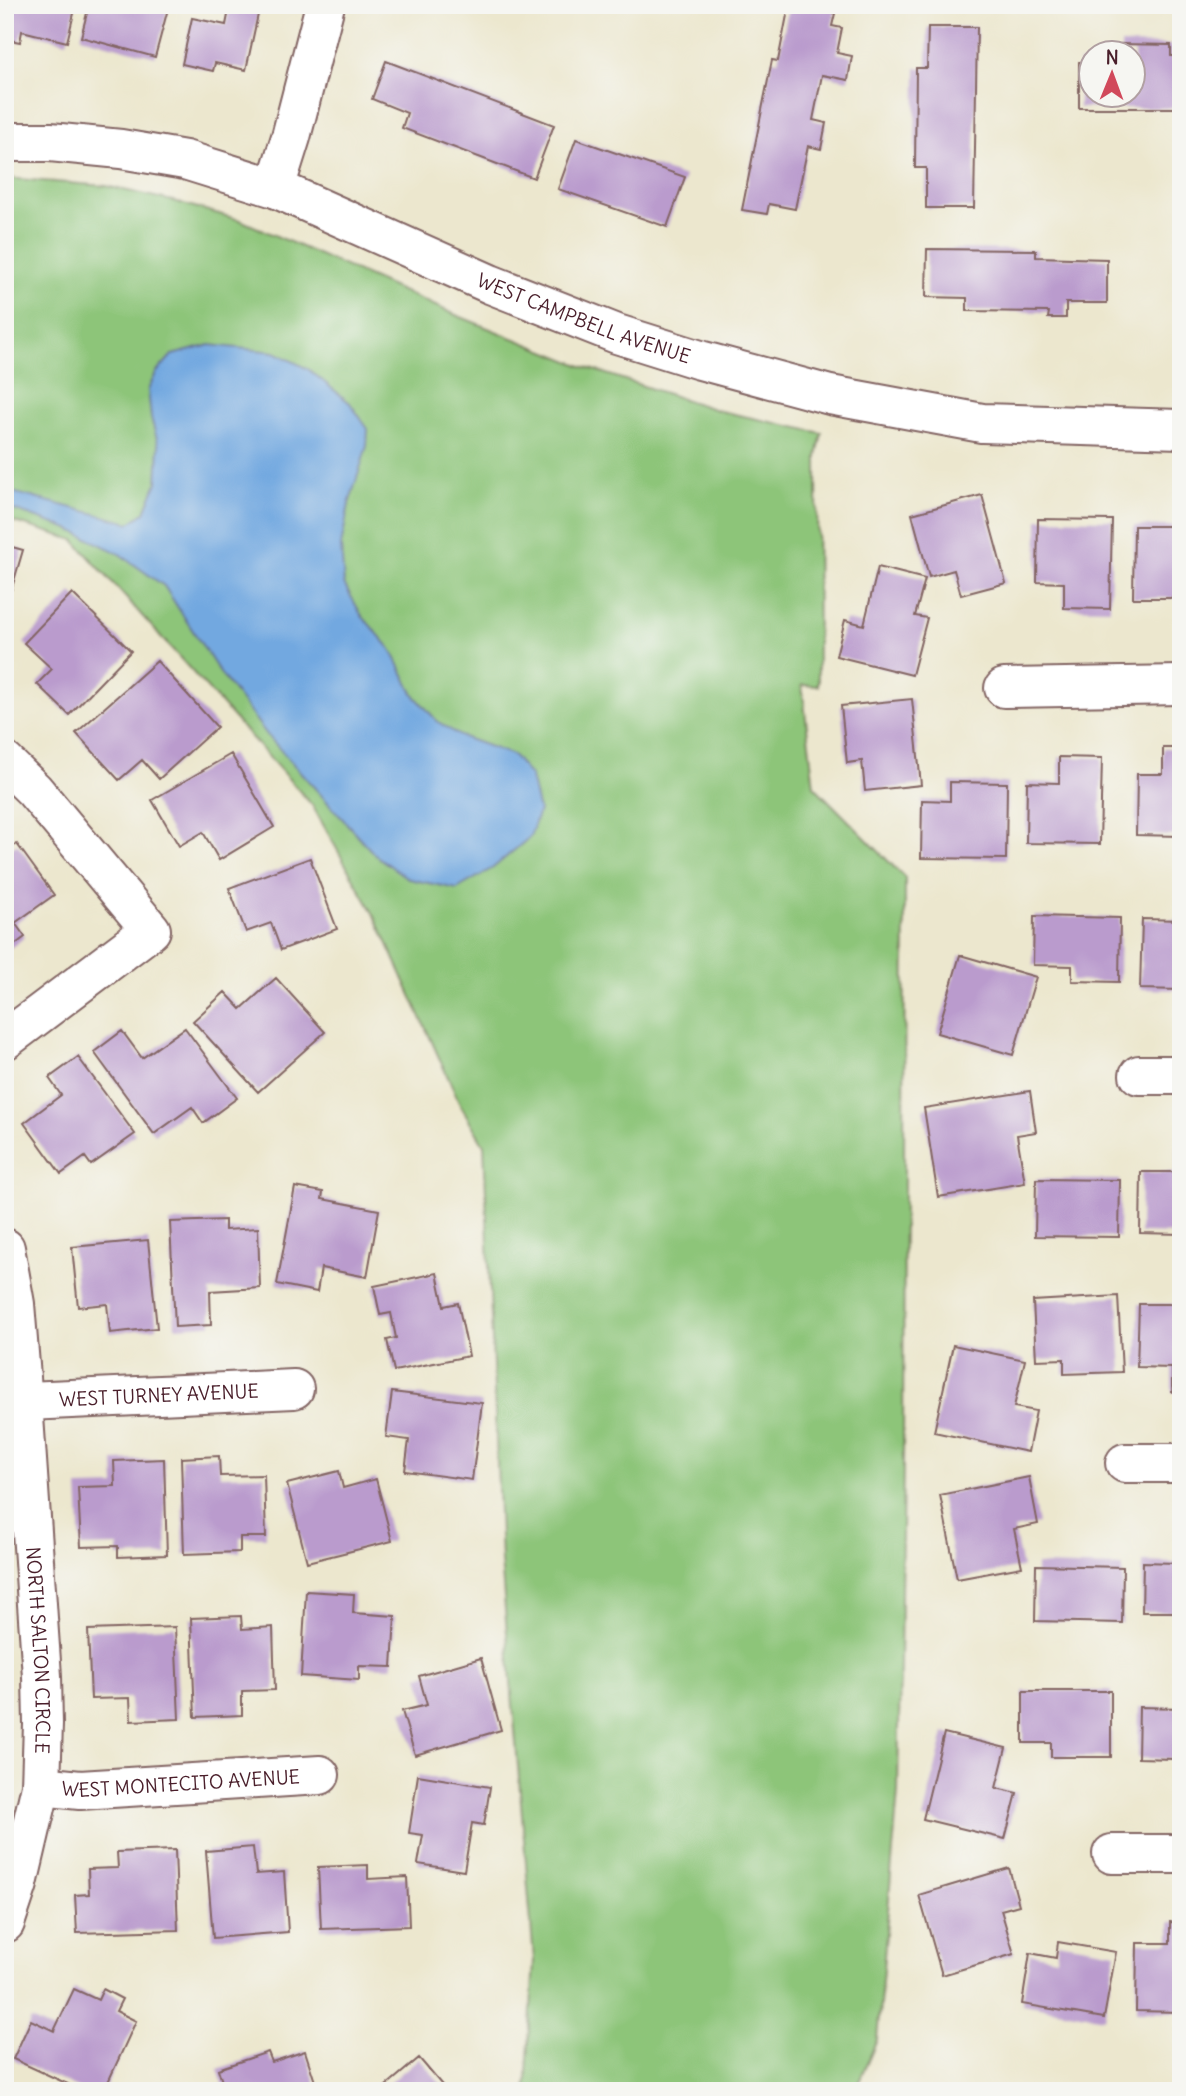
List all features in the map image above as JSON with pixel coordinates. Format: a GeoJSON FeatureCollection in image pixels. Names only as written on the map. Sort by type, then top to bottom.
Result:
{"type":"FeatureCollection","features":[{"type":"Feature","properties":{"kind":"street"},"geometry":{"type":"LineString","coordinates":[[275,188],[325,5]]}},
{"type":"Feature","properties":{"kind":"street","name":"WEST CAMPBELL AVENUE"},"geometry":{"type":"LineString","coordinates":[[5,142],[50,142],[121,149],[185,160],[275,188],[490,284],[617,334],[830,396],[982,423],[1181,429]]}},
{"type":"Feature","properties":{"kind":"street"},"geometry":{"type":"LineString","coordinates":[[1004,688],[1181,685]]}},
{"type":"Feature","properties":{"kind":"street"},"geometry":{"type":"LineString","coordinates":[[5,762],[34,790],[151,930],[5,1040]]}},
{"type":"Feature","properties":{"kind":"street"},"geometry":{"type":"LineString","coordinates":[[1139,1075],[1181,1074]]}},
{"type":"Feature","properties":{"kind":"street","name":"NORTH SALTON CIRCLE"},"geometry":{"type":"LineString","coordinates":[[5,1248],[15,1304],[14,1402],[42,1676],[41,1786],[18,1884],[5,1923]]}},
{"type":"Feature","properties":{"kind":"street","name":"WEST TURNEY AVENUE"},"geometry":{"type":"LineString","coordinates":[[14,1402],[294,1389]]}},
{"type":"Feature","properties":{"kind":"street"},"geometry":{"type":"LineString","coordinates":[[1125,1463],[1181,1463]]}},
{"type":"Feature","properties":{"kind":"street","name":"WEST MONTECITO AVENUE"},"geometry":{"type":"LineString","coordinates":[[41,1786],[80,1790],[320,1775]]}},
{"type":"Feature","properties":{"kind":"street"},"geometry":{"type":"LineString","coordinates":[[1112,1854],[1181,1854]]}},
{"type":"Feature","properties":{"kind":"green space"},"geometry":{"type":"Polygon","coordinates":[[[5,178],[106,186],[240,220],[456,315],[582,366],[720,411],[822,433],[817,457],[818,686],[802,685],[814,786],[905,878],[903,1465],[898,1792],[877,2040],[855,2091],[526,2091],[534,1960],[501,1561],[484,1145],[460,1104],[377,920],[312,805],[74,540],[5,519],[5,178]]]}},
{"type":"Feature","properties":{"kind":"water"},"geometry":{"type":"Polygon","coordinates":[[[210,345],[275,352],[308,369],[350,403],[368,429],[367,446],[349,504],[341,546],[344,584],[362,616],[391,649],[414,695],[437,721],[460,736],[513,755],[531,777],[539,811],[530,837],[493,868],[457,889],[409,879],[375,855],[268,736],[220,673],[164,586],[118,553],[69,529],[5,507],[5,490],[130,523],[145,512],[157,482],[159,446],[151,418],[148,390],[156,373],[172,355],[210,345]]]}},
{"type":"Feature","properties":{"kind":"building"},"geometry":{"type":"Polygon","coordinates":[[[5,5],[76,5],[67,42],[22,31],[20,42],[5,39],[5,5]]]}},
{"type":"Feature","properties":{"kind":"building"},"geometry":{"type":"Polygon","coordinates":[[[89,5],[169,5],[155,57],[81,37],[89,5]]]}},
{"type":"Feature","properties":{"kind":"building"},"geometry":{"type":"Polygon","coordinates":[[[197,5],[218,5],[217,11],[197,5]]]}},
{"type":"Feature","properties":{"kind":"building"},"geometry":{"type":"Polygon","coordinates":[[[230,5],[260,5],[246,70],[215,63],[213,71],[182,64],[192,18],[226,25],[230,5]]]}},
{"type":"Feature","properties":{"kind":"building"},"geometry":{"type":"Polygon","coordinates":[[[789,5],[837,5],[832,26],[842,28],[837,53],[852,56],[848,80],[822,75],[813,120],[826,123],[821,149],[808,146],[795,209],[769,204],[767,214],[742,210],[772,60],[778,61],[789,5]]]}},
{"type":"Feature","properties":{"kind":"building"},"geometry":{"type":"Polygon","coordinates":[[[928,27],[977,27],[974,208],[926,208],[926,168],[915,168],[916,68],[927,68],[928,27]]]}},
{"type":"Feature","properties":{"kind":"building"},"geometry":{"type":"Polygon","coordinates":[[[1148,45],[1171,45],[1171,56],[1181,56],[1181,108],[1148,108],[1148,45]]]}},
{"type":"Feature","properties":{"kind":"building"},"geometry":{"type":"Polygon","coordinates":[[[386,61],[554,125],[534,178],[402,128],[407,113],[372,99],[386,61]]]}},
{"type":"Feature","properties":{"kind":"building"},"geometry":{"type":"Polygon","coordinates":[[[576,139],[685,177],[667,227],[558,189],[576,139]]]}},
{"type":"Feature","properties":{"kind":"building"},"geometry":{"type":"Polygon","coordinates":[[[927,249],[1036,250],[1036,257],[1107,259],[1107,303],[1066,303],[1066,318],[1048,318],[1049,312],[967,311],[967,298],[926,297],[927,249]]]}},
{"type":"Feature","properties":{"kind":"building"},"geometry":{"type":"Polygon","coordinates":[[[982,495],[1006,583],[961,595],[954,570],[929,577],[912,514],[982,495]]]}},
{"type":"Feature","properties":{"kind":"building"},"geometry":{"type":"Polygon","coordinates":[[[1038,519],[1112,520],[1110,609],[1064,608],[1064,583],[1037,582],[1038,519]]]}},
{"type":"Feature","properties":{"kind":"building"},"geometry":{"type":"Polygon","coordinates":[[[1134,526],[1181,526],[1181,598],[1133,598],[1134,526]]]}},
{"type":"Feature","properties":{"kind":"building"},"geometry":{"type":"Polygon","coordinates":[[[5,545],[23,550],[6,608],[5,608],[5,545]]]}},
{"type":"Feature","properties":{"kind":"building"},"geometry":{"type":"Polygon","coordinates":[[[878,567],[925,579],[915,616],[927,618],[912,675],[836,656],[845,620],[864,625],[878,567]]]}},
{"type":"Feature","properties":{"kind":"building"},"geometry":{"type":"Polygon","coordinates":[[[72,593],[131,651],[69,715],[37,684],[52,669],[24,643],[72,593]]]}},
{"type":"Feature","properties":{"kind":"building"},"geometry":{"type":"Polygon","coordinates":[[[157,661],[217,727],[159,779],[142,760],[119,780],[76,733],[157,661]]]}},
{"type":"Feature","properties":{"kind":"building"},"geometry":{"type":"Polygon","coordinates":[[[912,699],[921,785],[865,791],[862,761],[847,763],[841,706],[912,699]]]}},
{"type":"Feature","properties":{"kind":"building"},"geometry":{"type":"Polygon","coordinates":[[[1163,748],[1181,748],[1181,836],[1136,835],[1137,774],[1163,774],[1163,748]]]}},
{"type":"Feature","properties":{"kind":"building"},"geometry":{"type":"Polygon","coordinates":[[[231,754],[274,827],[219,860],[203,832],[179,846],[152,800],[231,754]]]}},
{"type":"Feature","properties":{"kind":"building"},"geometry":{"type":"Polygon","coordinates":[[[1059,757],[1102,758],[1100,844],[1026,843],[1027,782],[1059,783],[1059,757]]]}},
{"type":"Feature","properties":{"kind":"building"},"geometry":{"type":"Polygon","coordinates":[[[950,782],[1007,783],[1006,859],[921,858],[922,800],[950,801],[950,782]]]}},
{"type":"Feature","properties":{"kind":"building"},"geometry":{"type":"Polygon","coordinates":[[[17,844],[54,895],[15,923],[25,937],[5,952],[5,852],[17,844]]]}},
{"type":"Feature","properties":{"kind":"building"},"geometry":{"type":"Polygon","coordinates":[[[310,858],[337,929],[281,950],[271,923],[246,932],[229,888],[310,858]]]}},
{"type":"Feature","properties":{"kind":"building"},"geometry":{"type":"Polygon","coordinates":[[[1034,916],[1120,918],[1119,982],[1072,981],[1072,966],[1033,965],[1034,916]]]}},
{"type":"Feature","properties":{"kind":"building"},"geometry":{"type":"Polygon","coordinates":[[[1142,919],[1181,920],[1181,990],[1140,989],[1142,919]]]}},
{"type":"Feature","properties":{"kind":"building"},"geometry":{"type":"Polygon","coordinates":[[[960,955],[1036,977],[1013,1055],[937,1033],[960,955]]]}},
{"type":"Feature","properties":{"kind":"building"},"geometry":{"type":"Polygon","coordinates":[[[276,978],[325,1032],[258,1092],[193,1021],[225,992],[241,1009],[276,978]]]}},
{"type":"Feature","properties":{"kind":"building"},"geometry":{"type":"Polygon","coordinates":[[[185,1028],[237,1098],[203,1123],[192,1107],[154,1134],[94,1052],[122,1031],[142,1058],[185,1028]]]}},
{"type":"Feature","properties":{"kind":"building"},"geometry":{"type":"Polygon","coordinates":[[[78,1057],[135,1134],[91,1165],[85,1157],[61,1174],[24,1123],[61,1095],[49,1078],[78,1057]]]}},
{"type":"Feature","properties":{"kind":"building"},"geometry":{"type":"Polygon","coordinates":[[[1030,1091],[1036,1132],[1017,1135],[1025,1183],[938,1197],[924,1108],[1030,1091]]]}},
{"type":"Feature","properties":{"kind":"building"},"geometry":{"type":"Polygon","coordinates":[[[1177,1147],[1181,1147],[1181,1234],[1140,1233],[1141,1172],[1176,1172],[1177,1147]]]}},
{"type":"Feature","properties":{"kind":"building"},"geometry":{"type":"Polygon","coordinates":[[[1036,1179],[1120,1180],[1119,1237],[1035,1236],[1036,1179]]]}},
{"type":"Feature","properties":{"kind":"building"},"geometry":{"type":"Polygon","coordinates":[[[295,1187],[323,1192],[322,1199],[379,1210],[367,1277],[321,1268],[317,1292],[277,1284],[295,1187]]]}},
{"type":"Feature","properties":{"kind":"building"},"geometry":{"type":"Polygon","coordinates":[[[225,1220],[225,1230],[258,1228],[260,1288],[210,1291],[211,1325],[175,1327],[170,1222],[225,1220]]]}},
{"type":"Feature","properties":{"kind":"building"},"geometry":{"type":"Polygon","coordinates":[[[148,1240],[157,1328],[110,1333],[107,1304],[78,1307],[72,1247],[148,1240]]]}},
{"type":"Feature","properties":{"kind":"building"},"geometry":{"type":"Polygon","coordinates":[[[437,1273],[444,1306],[458,1303],[469,1356],[394,1371],[387,1340],[396,1338],[391,1313],[380,1315],[374,1286],[437,1273]]]}},
{"type":"Feature","properties":{"kind":"building"},"geometry":{"type":"Polygon","coordinates":[[[1118,1296],[1122,1372],[1064,1374],[1064,1359],[1036,1360],[1033,1301],[1118,1296]]]}},
{"type":"Feature","properties":{"kind":"building"},"geometry":{"type":"Polygon","coordinates":[[[1139,1304],[1181,1304],[1181,1392],[1172,1392],[1172,1368],[1137,1367],[1139,1304]]]}},
{"type":"Feature","properties":{"kind":"building"},"geometry":{"type":"Polygon","coordinates":[[[953,1345],[1025,1360],[1014,1407],[1036,1411],[1028,1452],[934,1432],[953,1345]]]}},
{"type":"Feature","properties":{"kind":"building"},"geometry":{"type":"Polygon","coordinates":[[[392,1392],[482,1403],[472,1480],[405,1471],[409,1440],[386,1437],[392,1392]]]}},
{"type":"Feature","properties":{"kind":"building"},"geometry":{"type":"Polygon","coordinates":[[[219,1456],[220,1476],[264,1475],[266,1537],[240,1537],[240,1552],[184,1554],[181,1458],[219,1456]]]}},
{"type":"Feature","properties":{"kind":"building"},"geometry":{"type":"Polygon","coordinates":[[[164,1459],[167,1555],[118,1557],[118,1546],[81,1547],[78,1487],[115,1486],[114,1461],[164,1459]]]}},
{"type":"Feature","properties":{"kind":"building"},"geometry":{"type":"Polygon","coordinates":[[[339,1471],[343,1488],[376,1479],[392,1541],[307,1562],[287,1484],[339,1471]]]}},
{"type":"Feature","properties":{"kind":"building"},"geometry":{"type":"Polygon","coordinates":[[[1029,1477],[1038,1524],[1014,1529],[1022,1567],[957,1579],[940,1495],[1029,1477]]]}},
{"type":"Feature","properties":{"kind":"building"},"geometry":{"type":"Polygon","coordinates":[[[1176,1537],[1181,1537],[1181,1612],[1142,1612],[1143,1562],[1176,1563],[1176,1537]]]}},
{"type":"Feature","properties":{"kind":"building"},"geometry":{"type":"Polygon","coordinates":[[[1036,1565],[1123,1567],[1122,1623],[1035,1621],[1036,1565]]]}},
{"type":"Feature","properties":{"kind":"building"},"geometry":{"type":"Polygon","coordinates":[[[306,1591],[354,1594],[353,1613],[395,1616],[392,1667],[359,1666],[359,1680],[301,1676],[306,1591]]]}},
{"type":"Feature","properties":{"kind":"building"},"geometry":{"type":"Polygon","coordinates":[[[241,1616],[242,1629],[273,1627],[275,1690],[242,1691],[242,1715],[195,1717],[191,1618],[241,1616]]]}},
{"type":"Feature","properties":{"kind":"building"},"geometry":{"type":"Polygon","coordinates":[[[175,1627],[179,1719],[131,1721],[130,1698],[91,1699],[88,1630],[175,1627]]]}},
{"type":"Feature","properties":{"kind":"building"},"geometry":{"type":"Polygon","coordinates":[[[481,1658],[501,1730],[415,1755],[402,1711],[427,1705],[419,1676],[481,1658]]]}},
{"type":"Feature","properties":{"kind":"building"},"geometry":{"type":"Polygon","coordinates":[[[1023,1691],[1111,1691],[1111,1757],[1051,1757],[1051,1743],[1023,1743],[1023,1691]]]}},
{"type":"Feature","properties":{"kind":"building"},"geometry":{"type":"Polygon","coordinates":[[[1139,1707],[1181,1708],[1181,1785],[1174,1785],[1175,1759],[1138,1758],[1139,1707]]]}},
{"type":"Feature","properties":{"kind":"building"},"geometry":{"type":"Polygon","coordinates":[[[944,1733],[1006,1748],[996,1788],[1017,1793],[1005,1839],[923,1819],[944,1733]]]}},
{"type":"Feature","properties":{"kind":"building"},"geometry":{"type":"Polygon","coordinates":[[[418,1775],[490,1787],[484,1825],[472,1823],[464,1871],[418,1864],[423,1835],[409,1833],[418,1775]]]}},
{"type":"Feature","properties":{"kind":"building"},"geometry":{"type":"Polygon","coordinates":[[[253,1847],[256,1874],[284,1872],[288,1932],[213,1938],[206,1851],[253,1847]]]}},
{"type":"Feature","properties":{"kind":"building"},"geometry":{"type":"Polygon","coordinates":[[[175,1850],[178,1930],[77,1933],[75,1895],[89,1894],[88,1869],[118,1868],[117,1852],[175,1850]]]}},
{"type":"Feature","properties":{"kind":"building"},"geometry":{"type":"Polygon","coordinates":[[[368,1865],[368,1879],[407,1877],[409,1926],[321,1929],[318,1867],[368,1865]]]}},
{"type":"Feature","properties":{"kind":"building"},"geometry":{"type":"Polygon","coordinates":[[[1009,1868],[1019,1905],[1001,1910],[1014,1954],[942,1975],[919,1895],[1009,1868]]]}},
{"type":"Feature","properties":{"kind":"building"},"geometry":{"type":"Polygon","coordinates":[[[1170,1922],[1181,1923],[1181,2012],[1136,2011],[1137,1943],[1170,1943],[1170,1922]]]}},
{"type":"Feature","properties":{"kind":"building"},"geometry":{"type":"Polygon","coordinates":[[[1058,1942],[1116,1952],[1104,2018],[1022,2004],[1030,1953],[1056,1958],[1058,1942]]]}},
{"type":"Feature","properties":{"kind":"building"},"geometry":{"type":"Polygon","coordinates":[[[74,1989],[98,2000],[103,1989],[122,1999],[116,2011],[136,2021],[104,2091],[83,2091],[13,2059],[31,2020],[54,2031],[74,1989]]]}},
{"type":"Feature","properties":{"kind":"building"},"geometry":{"type":"Polygon","coordinates":[[[305,2051],[318,2091],[225,2091],[218,2069],[268,2052],[272,2062],[305,2051]]]}},
{"type":"Feature","properties":{"kind":"building"},"geometry":{"type":"Polygon","coordinates":[[[419,2058],[447,2091],[380,2091],[419,2058]]]}},
{"type":"Feature","properties":{"kind":"building"},"geometry":{"type":"Polygon","coordinates":[[[5,2083],[19,2091],[5,2091],[5,2083]]]}}]}
